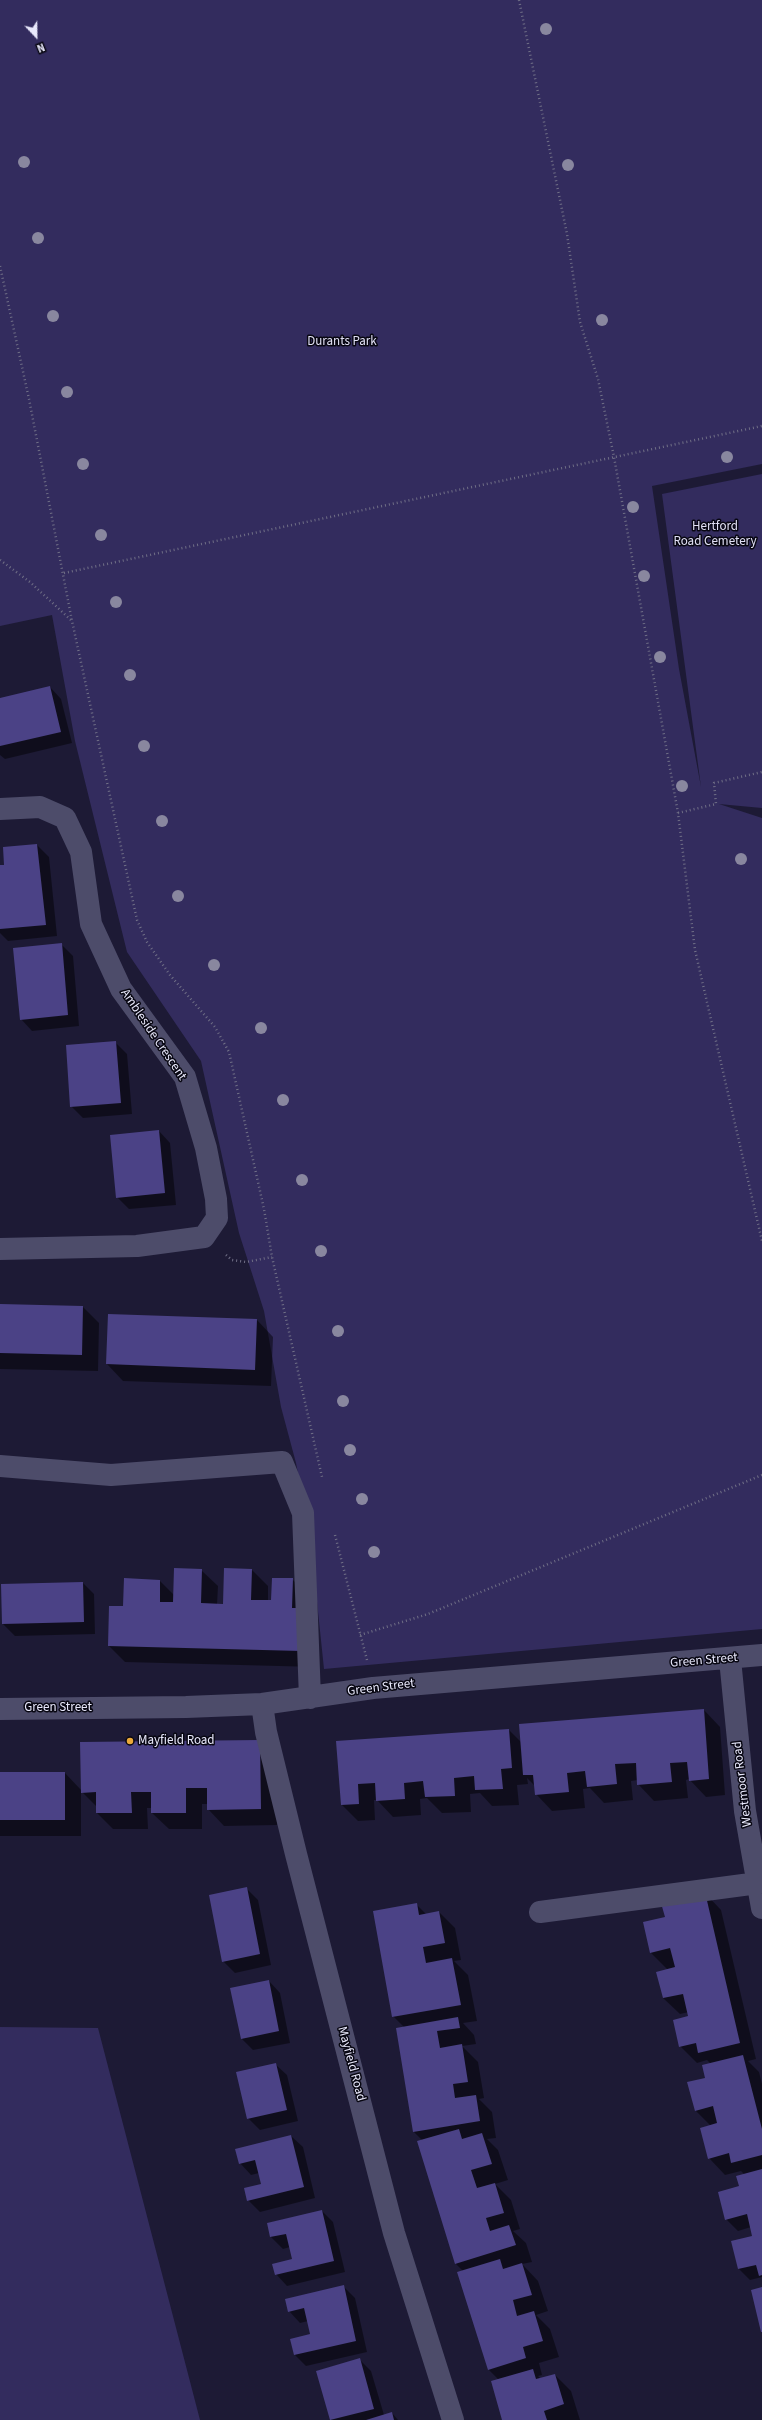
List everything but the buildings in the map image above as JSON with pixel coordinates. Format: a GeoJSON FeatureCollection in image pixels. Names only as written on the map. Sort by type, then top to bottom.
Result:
{"type":"FeatureCollection","features":[{"type":"Feature","properties":{"kind":"street","name":"Ambleside Crescent"},"geometry":{"type":"LineString","coordinates":[[0,809],[40,807],[65,818],[81,852],[91,924],[121,989],[185,1077],[206,1148],[216,1199],[217,1218],[204,1237]]}},
{"type":"Feature","properties":{"kind":"street"},"geometry":{"type":"LineString","coordinates":[[0,1249],[137,1246],[204,1237]]}},
{"type":"Feature","properties":{"kind":"street"},"geometry":{"type":"LineString","coordinates":[[0,1466],[111,1476],[282,1462],[303,1513],[310,1698]]}},
{"type":"Feature","properties":{"kind":"street","name":"Green Street"},"geometry":{"type":"LineString","coordinates":[[0,1709],[186,1707],[262,1704],[373,1688],[730,1659],[762,1655]]}},
{"type":"Feature","properties":{"kind":"street","name":"Westmoor Road"},"geometry":{"type":"LineString","coordinates":[[730,1659],[745,1811],[762,1908]]}},
{"type":"Feature","properties":{"kind":"street","name":"Mayfield Road"},"geometry":{"type":"LineString","coordinates":[[262,1704],[266,1732],[296,1854],[394,2233],[453,2420]]}},
{"type":"Feature","properties":{"kind":"street"},"geometry":{"type":"LineString","coordinates":[[540,1912],[758,1883]]}},
{"type":"Feature","properties":{"kind":"path"},"geometry":{"type":"LineString","coordinates":[[519,0],[567,234],[580,322],[598,380],[614,457],[678,813],[695,950],[762,1241]]}},
{"type":"Feature","properties":{"kind":"path"},"geometry":{"type":"LineString","coordinates":[[0,266],[64,573],[762,426]]}},
{"type":"Feature","properties":{"kind":"path"},"geometry":{"type":"LineString","coordinates":[[0,560],[30,582],[72,621]]}},
{"type":"Feature","properties":{"kind":"path"},"geometry":{"type":"LineString","coordinates":[[678,813],[716,804],[714,783],[762,772]]}},
{"type":"Feature","properties":{"kind":"path"},"geometry":{"type":"LineString","coordinates":[[204,1237],[232,1260],[246,1262],[272,1257]]}},
{"type":"Feature","properties":{"kind":"path"},"geometry":{"type":"LineString","coordinates":[[360,1635],[428,1614],[762,1475]]}},
{"type":"Feature","properties":{"kind":"green space","name":"Durants Park"},"geometry":{"type":"Polygon","coordinates":[[[0,0],[762,0],[762,464],[652,486],[679,669],[701,787],[662,494],[762,474],[762,808],[719,804],[762,818],[762,1629],[324,1669],[310,1535],[296,1463],[281,1407],[264,1311],[239,1233],[201,1061],[127,952],[75,741],[52,615],[0,626],[0,0]]]}},
{"type":"Feature","properties":{"kind":"green space"},"geometry":{"type":"Polygon","coordinates":[[[0,2027],[98,2028],[200,2420],[0,2420],[0,2027]]]}},
{"type":"Feature","properties":{"kind":"place","name":"Mayfield Road"},"geometry":{"type":"Point","coordinates":[130,1741]}},
{"type":"Feature","properties":{"kind":"park label","name":"Hertford Road Cemetery"},"geometry":{"type":"Point","coordinates":[715,534]}}]}
